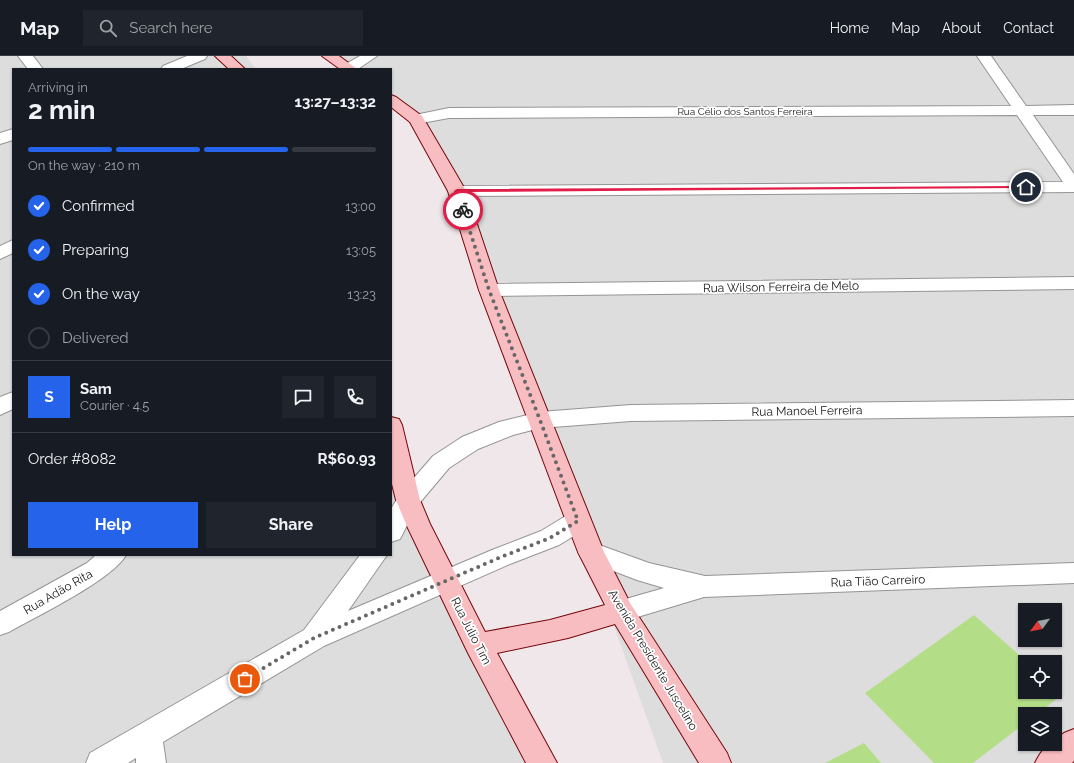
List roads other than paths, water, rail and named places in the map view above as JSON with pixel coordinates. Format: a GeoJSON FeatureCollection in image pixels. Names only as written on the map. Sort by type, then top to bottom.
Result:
{"type":"FeatureCollection","features":[{"type":"Feature","properties":{"kind":"main road"},"geometry":{"type":"LineString","coordinates":[[222,56],[237,68]]}},
{"type":"Feature","properties":{"kind":"main road"},"geometry":{"type":"LineString","coordinates":[[329,56],[347,68]]}},
{"type":"Feature","properties":{"kind":"main road","name":"Avenida Presidente Juscelino"},"geometry":{"type":"LineString","coordinates":[[392,101],[416,118],[457,191],[489,290],[591,552],[621,611],[716,763]]}},
{"type":"Feature","properties":{"kind":"main road","name":"Rua Júlio Tim"},"geometry":{"type":"LineString","coordinates":[[392,430],[408,500],[478,645],[542,763]]}},
{"type":"Feature","properties":{"kind":"main road"},"geometry":{"type":"LineString","coordinates":[[478,645],[553,632],[621,611]]}},
{"type":"Feature","properties":{"kind":"main road"},"geometry":{"type":"LineString","coordinates":[[1050,763],[1074,743]]}},
{"type":"Feature","properties":{"kind":"street"},"geometry":{"type":"LineString","coordinates":[[26,56],[35,68]]}},
{"type":"Feature","properties":{"kind":"street"},"geometry":{"type":"LineString","coordinates":[[170,68],[200,56]]}},
{"type":"Feature","properties":{"kind":"street"},"geometry":{"type":"LineString","coordinates":[[350,68],[370,56]]}},
{"type":"Feature","properties":{"kind":"street"},"geometry":{"type":"LineString","coordinates":[[984,56],[1074,187]]}},
{"type":"Feature","properties":{"kind":"street","name":"Rua Célio dos Santos Ferreira"},"geometry":{"type":"LineString","coordinates":[[416,118],[449,113],[1020,109],[1074,110]]}},
{"type":"Feature","properties":{"kind":"street"},"geometry":{"type":"LineString","coordinates":[[0,139],[12,134]]}},
{"type":"Feature","properties":{"kind":"street"},"geometry":{"type":"LineString","coordinates":[[457,191],[1074,187]]}},
{"type":"Feature","properties":{"kind":"street"},"geometry":{"type":"LineString","coordinates":[[0,253],[12,247]]}},
{"type":"Feature","properties":{"kind":"street","name":"Rua Wilson Ferreira de Melo"},"geometry":{"type":"LineString","coordinates":[[489,290],[1074,283]]}},
{"type":"Feature","properties":{"kind":"street"},"geometry":{"type":"LineString","coordinates":[[0,407],[12,400]]}},
{"type":"Feature","properties":{"kind":"street","name":"Rua Manoel Ferreira"},"geometry":{"type":"LineString","coordinates":[[392,530],[408,500],[441,462],[470,444],[507,428],[540,420],[631,413],[1074,408]]}},
{"type":"Feature","properties":{"kind":"street"},"geometry":{"type":"LineString","coordinates":[[101,763],[150,749],[314,638],[550,538],[578,521]]}},
{"type":"Feature","properties":{"kind":"street","name":"Rua Tião Carreiro"},"geometry":{"type":"LineString","coordinates":[[591,552],[646,573],[705,587]]}},
{"type":"Feature","properties":{"kind":"street","name":"Rua Adão Rita"},"geometry":{"type":"LineString","coordinates":[[0,624],[96,570],[112,556]]}},
{"type":"Feature","properties":{"kind":"street"},"geometry":{"type":"LineString","coordinates":[[314,638],[373,556]]}},
{"type":"Feature","properties":{"kind":"street","name":"Rua Tião Carreiro"},"geometry":{"type":"LineString","coordinates":[[621,611],[705,587],[1062,573],[1074,585]]}}]}
